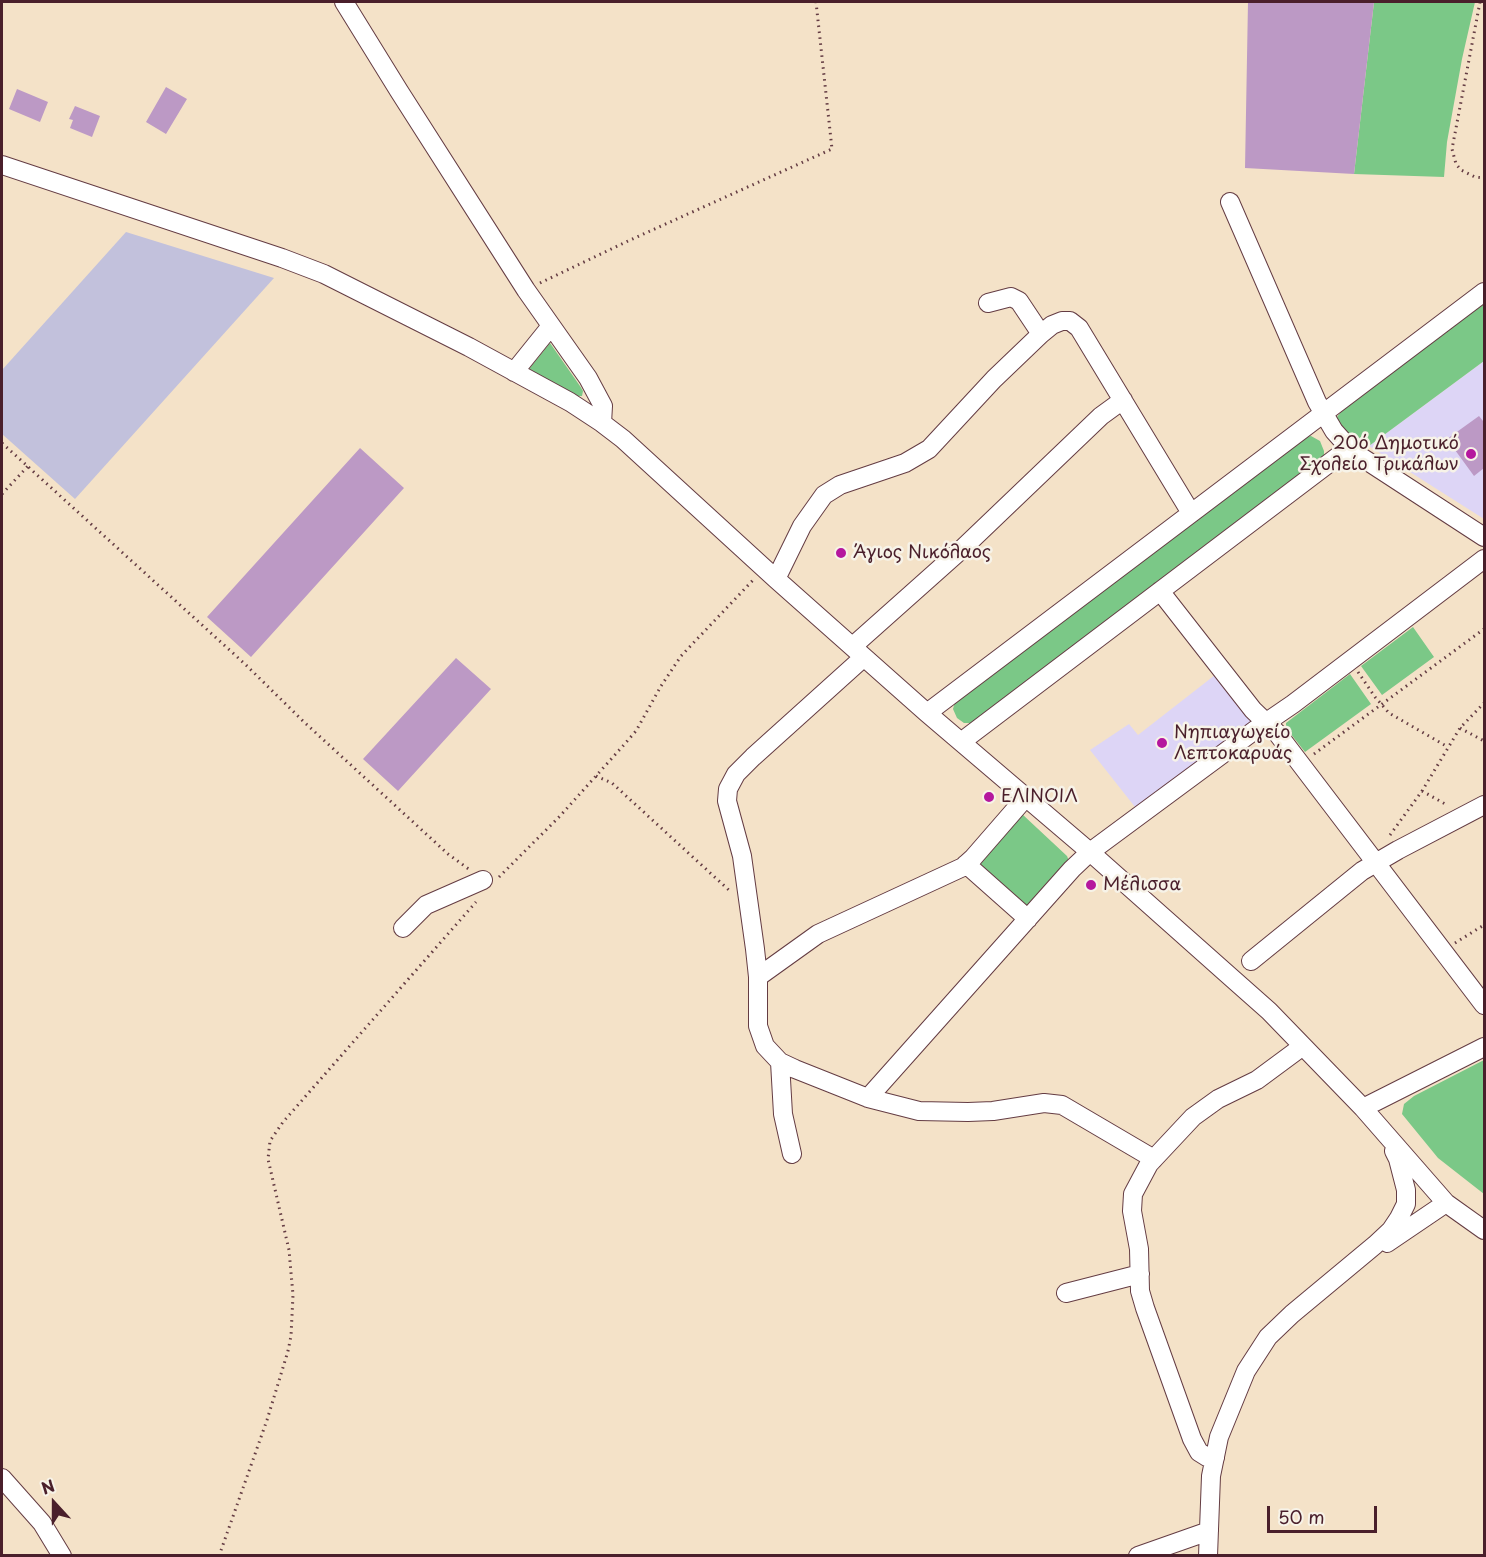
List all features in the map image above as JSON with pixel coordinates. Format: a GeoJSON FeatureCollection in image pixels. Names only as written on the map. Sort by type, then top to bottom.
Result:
{"type":"FeatureCollection","features":[{"type":"Feature","properties":{"kind":"street"},"geometry":{"type":"LineString","coordinates":[[344,2],[526,290],[600,397],[603,406],[602,423]]}},
{"type":"Feature","properties":{"kind":"street"},"geometry":{"type":"LineString","coordinates":[[2,165],[324,274],[470,347],[570,402],[602,423],[927,713],[1090,852],[1234,980],[1363,1108],[1446,1203],[1485,1230]]}},
{"type":"Feature","properties":{"kind":"street"},"geometry":{"type":"LineString","coordinates":[[1230,202],[1324,415],[1334,431],[1349,448],[1485,537]]}},
{"type":"Feature","properties":{"kind":"street"},"geometry":{"type":"LineString","coordinates":[[927,713],[1485,292]]}},
{"type":"Feature","properties":{"kind":"street"},"geometry":{"type":"LineString","coordinates":[[988,303],[1015,298],[1041,333]]}},
{"type":"Feature","properties":{"kind":"street"},"geometry":{"type":"LineString","coordinates":[[770,574],[824,495],[840,485],[905,463],[930,448],[994,379],[1041,333],[1058,322],[1068,321],[1075,324],[1191,513]]}},
{"type":"Feature","properties":{"kind":"street"},"geometry":{"type":"LineString","coordinates":[[514,372],[551,326]]}},
{"type":"Feature","properties":{"kind":"street"},"geometry":{"type":"LineString","coordinates":[[1122,400],[1101,416],[963,548],[753,757],[731,782],[727,801],[742,856],[758,977],[758,1026],[765,1046],[780,1062],[868,1098],[919,1111],[946,1113],[993,1111],[1044,1103],[1062,1105],[1154,1159]]}},
{"type":"Feature","properties":{"kind":"street"},"geometry":{"type":"LineString","coordinates":[[961,742],[1349,448]]}},
{"type":"Feature","properties":{"kind":"street"},"geometry":{"type":"LineString","coordinates":[[868,1098],[1072,869],[1090,852],[1485,560]]}},
{"type":"Feature","properties":{"kind":"street"},"geometry":{"type":"LineString","coordinates":[[1160,591],[1245,700],[1267,722],[1300,764],[1485,1005]]}},
{"type":"Feature","properties":{"kind":"street"},"geometry":{"type":"LineString","coordinates":[[758,977],[818,934],[944,877],[966,864],[1026,797]]}},
{"type":"Feature","properties":{"kind":"street"},"geometry":{"type":"LineString","coordinates":[[1251,961],[1338,889],[1376,862],[1485,805]]}},
{"type":"Feature","properties":{"kind":"street"},"geometry":{"type":"LineString","coordinates":[[966,864],[1028,919]]}},
{"type":"Feature","properties":{"kind":"street"},"geometry":{"type":"LineString","coordinates":[[403,928],[426,905],[487,883]]}},
{"type":"Feature","properties":{"kind":"street"},"geometry":{"type":"LineString","coordinates":[[1215,1458],[1200,1452],[1192,1439],[1145,1308],[1140,1291],[1139,1249],[1132,1203],[1139,1181],[1154,1159],[1203,1109],[1257,1080],[1303,1046]]}},
{"type":"Feature","properties":{"kind":"street"},"geometry":{"type":"LineString","coordinates":[[1363,1108],[1485,1047]]}},
{"type":"Feature","properties":{"kind":"street"},"geometry":{"type":"LineString","coordinates":[[780,1062],[783,1114],[792,1154]]}},
{"type":"Feature","properties":{"kind":"street"},"geometry":{"type":"LineString","coordinates":[[1208,1556],[1211,1476],[1219,1437],[1246,1371],[1268,1337],[1391,1230],[1406,1204],[1406,1190],[1398,1159],[1380,1129]]}},
{"type":"Feature","properties":{"kind":"street"},"geometry":{"type":"LineString","coordinates":[[1336,1278],[1446,1203]]}},
{"type":"Feature","properties":{"kind":"street"},"geometry":{"type":"LineString","coordinates":[[1066,1293],[1140,1275]]}},
{"type":"Feature","properties":{"kind":"street"},"geometry":{"type":"LineString","coordinates":[[2,1478],[42,1523],[62,1556]]}},
{"type":"Feature","properties":{"kind":"street"},"geometry":{"type":"LineString","coordinates":[[1138,1556],[1209,1531]]}},
{"type":"Feature","properties":{"kind":"path"},"geometry":{"type":"LineString","coordinates":[[526,290],[628,241],[832,149],[816,2]]}},
{"type":"Feature","properties":{"kind":"path"},"geometry":{"type":"LineString","coordinates":[[1480,2],[1452,149],[1456,164],[1461,170],[1475,177],[1485,178]]}},
{"type":"Feature","properties":{"kind":"path"},"geometry":{"type":"LineString","coordinates":[[2,443],[246,665],[304,722],[448,854],[487,883]]}},
{"type":"Feature","properties":{"kind":"path"},"geometry":{"type":"LineString","coordinates":[[2,494],[28,466]]}},
{"type":"Feature","properties":{"kind":"path"},"geometry":{"type":"LineString","coordinates":[[219,1556],[267,1420],[291,1336],[293,1295],[290,1250],[268,1159],[270,1141],[275,1131],[487,883],[560,816],[636,731],[681,656],[770,574]]}},
{"type":"Feature","properties":{"kind":"path"},"geometry":{"type":"LineString","coordinates":[[1300,764],[1485,629]]}},
{"type":"Feature","properties":{"kind":"path"},"geometry":{"type":"LineString","coordinates":[[1351,661],[1381,705],[1395,717],[1448,747]]}},
{"type":"Feature","properties":{"kind":"path"},"geometry":{"type":"LineString","coordinates":[[1376,862],[1390,836],[1422,791],[1460,728],[1485,703]]}},
{"type":"Feature","properties":{"kind":"path"},"geometry":{"type":"LineString","coordinates":[[1460,728],[1485,741]]}},
{"type":"Feature","properties":{"kind":"path"},"geometry":{"type":"LineString","coordinates":[[596,776],[612,783],[748,908]]}},
{"type":"Feature","properties":{"kind":"path"},"geometry":{"type":"LineString","coordinates":[[1422,791],[1465,815]]}},
{"type":"Feature","properties":{"kind":"path"},"geometry":{"type":"LineString","coordinates":[[1443,951],[1485,925]]}},
{"type":"Feature","properties":{"kind":"shaded area"},"geometry":{"type":"Polygon","coordinates":[[[126,232],[274,278],[75,499],[2,434],[2,370],[126,232]]]}},
{"type":"Feature","properties":{"kind":"shaded area"},"geometry":{"type":"Polygon","coordinates":[[[1484,361],[1484,519],[1369,446],[1484,361]]]}},
{"type":"Feature","properties":{"kind":"shaded area","name":"Νηπιαγωγείο Λεπτοκαρυάς"},"geometry":{"type":"Polygon","coordinates":[[[1215,675],[1252,721],[1135,807],[1090,750],[1129,724],[1138,735],[1215,675]]]}},
{"type":"Feature","properties":{"kind":"green space"},"geometry":{"type":"Polygon","coordinates":[[[1374,2],[1475,2],[1447,142],[1444,177],[1354,174],[1374,2]]]}},
{"type":"Feature","properties":{"kind":"green space"},"geometry":{"type":"Polygon","coordinates":[[[1484,303],[1484,361],[1369,446],[1332,423],[1341,412],[1484,303]]]}},
{"type":"Feature","properties":{"kind":"green space"},"geometry":{"type":"Polygon","coordinates":[[[550,343],[580,386],[583,391],[582,396],[576,396],[529,369],[550,343]]]}},
{"type":"Feature","properties":{"kind":"green space"},"geometry":{"type":"Polygon","coordinates":[[[1311,436],[1320,441],[1324,456],[974,723],[964,723],[957,718],[953,709],[955,702],[1306,437],[1311,436]]]}},
{"type":"Feature","properties":{"kind":"green space"},"geometry":{"type":"Polygon","coordinates":[[[1413,627],[1434,657],[1382,695],[1361,666],[1413,627]]]}},
{"type":"Feature","properties":{"kind":"green space"},"geometry":{"type":"Polygon","coordinates":[[[1350,674],[1371,704],[1305,752],[1286,728],[1286,723],[1350,674]]]}},
{"type":"Feature","properties":{"kind":"green space"},"geometry":{"type":"Polygon","coordinates":[[[1022,814],[1067,856],[1069,861],[1027,906],[978,865],[1022,814]]]}},
{"type":"Feature","properties":{"kind":"green space"},"geometry":{"type":"Polygon","coordinates":[[[1484,1060],[1484,1194],[1438,1158],[1402,1114],[1404,1104],[1414,1096],[1484,1060]]]}},
{"type":"Feature","properties":{"kind":"building"},"geometry":{"type":"Polygon","coordinates":[[[1248,2],[1374,2],[1354,174],[1245,168],[1248,2]]]}},
{"type":"Feature","properties":{"kind":"building"},"geometry":{"type":"Polygon","coordinates":[[[166,87],[187,99],[166,134],[146,122],[166,87]]]}},
{"type":"Feature","properties":{"kind":"building"},"geometry":{"type":"Polygon","coordinates":[[[17,89],[48,102],[40,122],[9,109],[17,89]]]}},
{"type":"Feature","properties":{"kind":"building"},"geometry":{"type":"Polygon","coordinates":[[[75,106],[100,116],[92,137],[70,128],[73,120],[69,119],[75,106]]]}},
{"type":"Feature","properties":{"kind":"building","name":"20ό Δημοτικό Σχολείο Τρικάλων"},"geometry":{"type":"Polygon","coordinates":[[[1479,416],[1484,420],[1484,468],[1474,476],[1447,439],[1479,416]]]}},
{"type":"Feature","properties":{"kind":"building"},"geometry":{"type":"Polygon","coordinates":[[[360,448],[404,488],[251,657],[207,617],[360,448]]]}},
{"type":"Feature","properties":{"kind":"building"},"geometry":{"type":"Polygon","coordinates":[[[456,658],[491,689],[398,791],[363,759],[456,658]]]}},
{"type":"Feature","properties":{"kind":"place","name":"20ό Δημοτικό Σχολείο Τρικάλων"},"geometry":{"type":"Point","coordinates":[1471,454]}},
{"type":"Feature","properties":{"kind":"place","name":"Άγιος Νικόλαος"},"geometry":{"type":"Point","coordinates":[841,553]}},
{"type":"Feature","properties":{"kind":"place","name":"Νηπιαγωγείο Λεπτοκαρυάς"},"geometry":{"type":"Point","coordinates":[1162,743]}},
{"type":"Feature","properties":{"kind":"place","name":"ΕΛΙΝΟΙΛ"},"geometry":{"type":"Point","coordinates":[989,797]}},
{"type":"Feature","properties":{"kind":"place","name":"Μέλισσα"},"geometry":{"type":"Point","coordinates":[1091,885]}}]}
